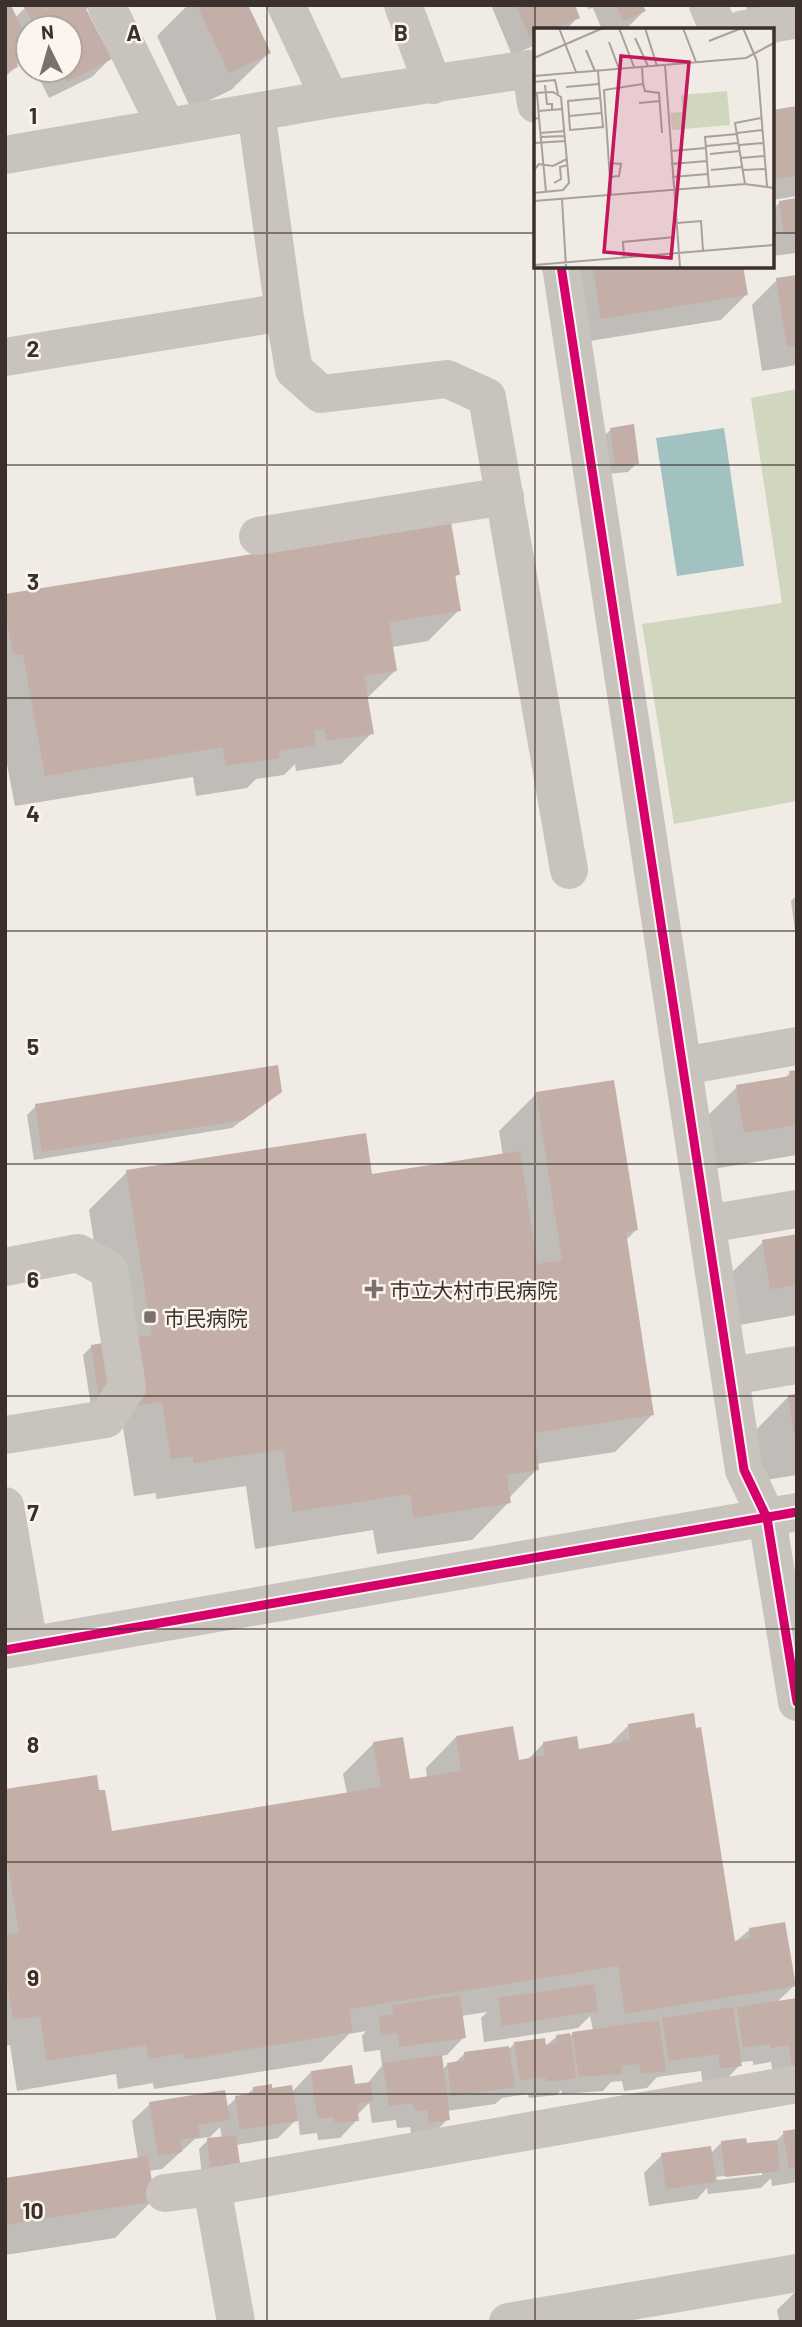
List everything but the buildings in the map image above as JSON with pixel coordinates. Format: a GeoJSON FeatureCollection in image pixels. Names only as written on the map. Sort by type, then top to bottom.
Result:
{"type":"FeatureCollection","features":[{"type":"Feature","properties":{"kind":"street"},"geometry":{"type":"LineString","coordinates":[[106,5],[166,127]]}},
{"type":"Feature","properties":{"kind":"street"},"geometry":{"type":"LineString","coordinates":[[286,5],[330,99]]}},
{"type":"Feature","properties":{"kind":"street"},"geometry":{"type":"LineString","coordinates":[[403,5],[433,85]]}},
{"type":"Feature","properties":{"kind":"street"},"geometry":{"type":"LineString","coordinates":[[708,5],[718,28]]}},
{"type":"Feature","properties":{"kind":"street"},"geometry":{"type":"LineString","coordinates":[[751,28],[797,19]]}},
{"type":"Feature","properties":{"kind":"street"},"geometry":{"type":"LineString","coordinates":[[5,155],[330,99],[433,85],[534,80]]}},
{"type":"Feature","properties":{"kind":"street"},"geometry":{"type":"LineString","coordinates":[[256,112],[294,370],[321,394],[447,379],[487,397],[569,870]]}},
{"type":"Feature","properties":{"kind":"street"},"geometry":{"type":"LineString","coordinates":[[561,268],[744,1470],[782,1515],[797,1702]]}},
{"type":"Feature","properties":{"kind":"street"},"geometry":{"type":"LineString","coordinates":[[5,357],[284,312]]}},
{"type":"Feature","properties":{"kind":"street"},"geometry":{"type":"LineString","coordinates":[[258,536],[505,496]]}},
{"type":"Feature","properties":{"kind":"street"},"geometry":{"type":"LineString","coordinates":[[683,1066],[797,1046]]}},
{"type":"Feature","properties":{"kind":"street"},"geometry":{"type":"LineString","coordinates":[[707,1224],[797,1209]]}},
{"type":"Feature","properties":{"kind":"street"},"geometry":{"type":"LineString","coordinates":[[5,1267],[78,1253],[109,1270],[127,1387],[106,1419],[5,1435]]}},
{"type":"Feature","properties":{"kind":"street"},"geometry":{"type":"LineString","coordinates":[[730,1376],[797,1365]]}},
{"type":"Feature","properties":{"kind":"street"},"geometry":{"type":"LineString","coordinates":[[5,1506],[17,1648],[782,1515]]}},
{"type":"Feature","properties":{"kind":"street"},"geometry":{"type":"LineString","coordinates":[[165,2193],[797,2084]]}},
{"type":"Feature","properties":{"kind":"street"},"geometry":{"type":"LineString","coordinates":[[212,2187],[236,2322]]}},
{"type":"Feature","properties":{"kind":"street"},"geometry":{"type":"LineString","coordinates":[[508,2322],[797,2273]]}},
{"type":"Feature","properties":{"kind":"green space"},"geometry":{"type":"Polygon","coordinates":[[[797,389],[797,801],[674,824],[642,624],[782,603],[751,398],[797,389]]]}},
{"type":"Feature","properties":{"kind":"water"},"geometry":{"type":"Polygon","coordinates":[[[724,428],[744,566],[677,576],[656,438],[724,428]]]}},
{"type":"Feature","properties":{"kind":"cycle path"},"geometry":{"type":"LineString","coordinates":[[561,268],[744,1470],[767,1518],[797,1702]]}},
{"type":"Feature","properties":{"kind":"cycle path"},"geometry":{"type":"LineString","coordinates":[[5,1650],[797,1512]]}},
{"type":"Feature","properties":{"kind":"place","name":"市立大村市民病院"},"geometry":{"type":"Point","coordinates":[374,1289]}},
{"type":"Feature","properties":{"kind":"place","name":"市民病院"},"geometry":{"type":"Point","coordinates":[150,1317]}}]}
